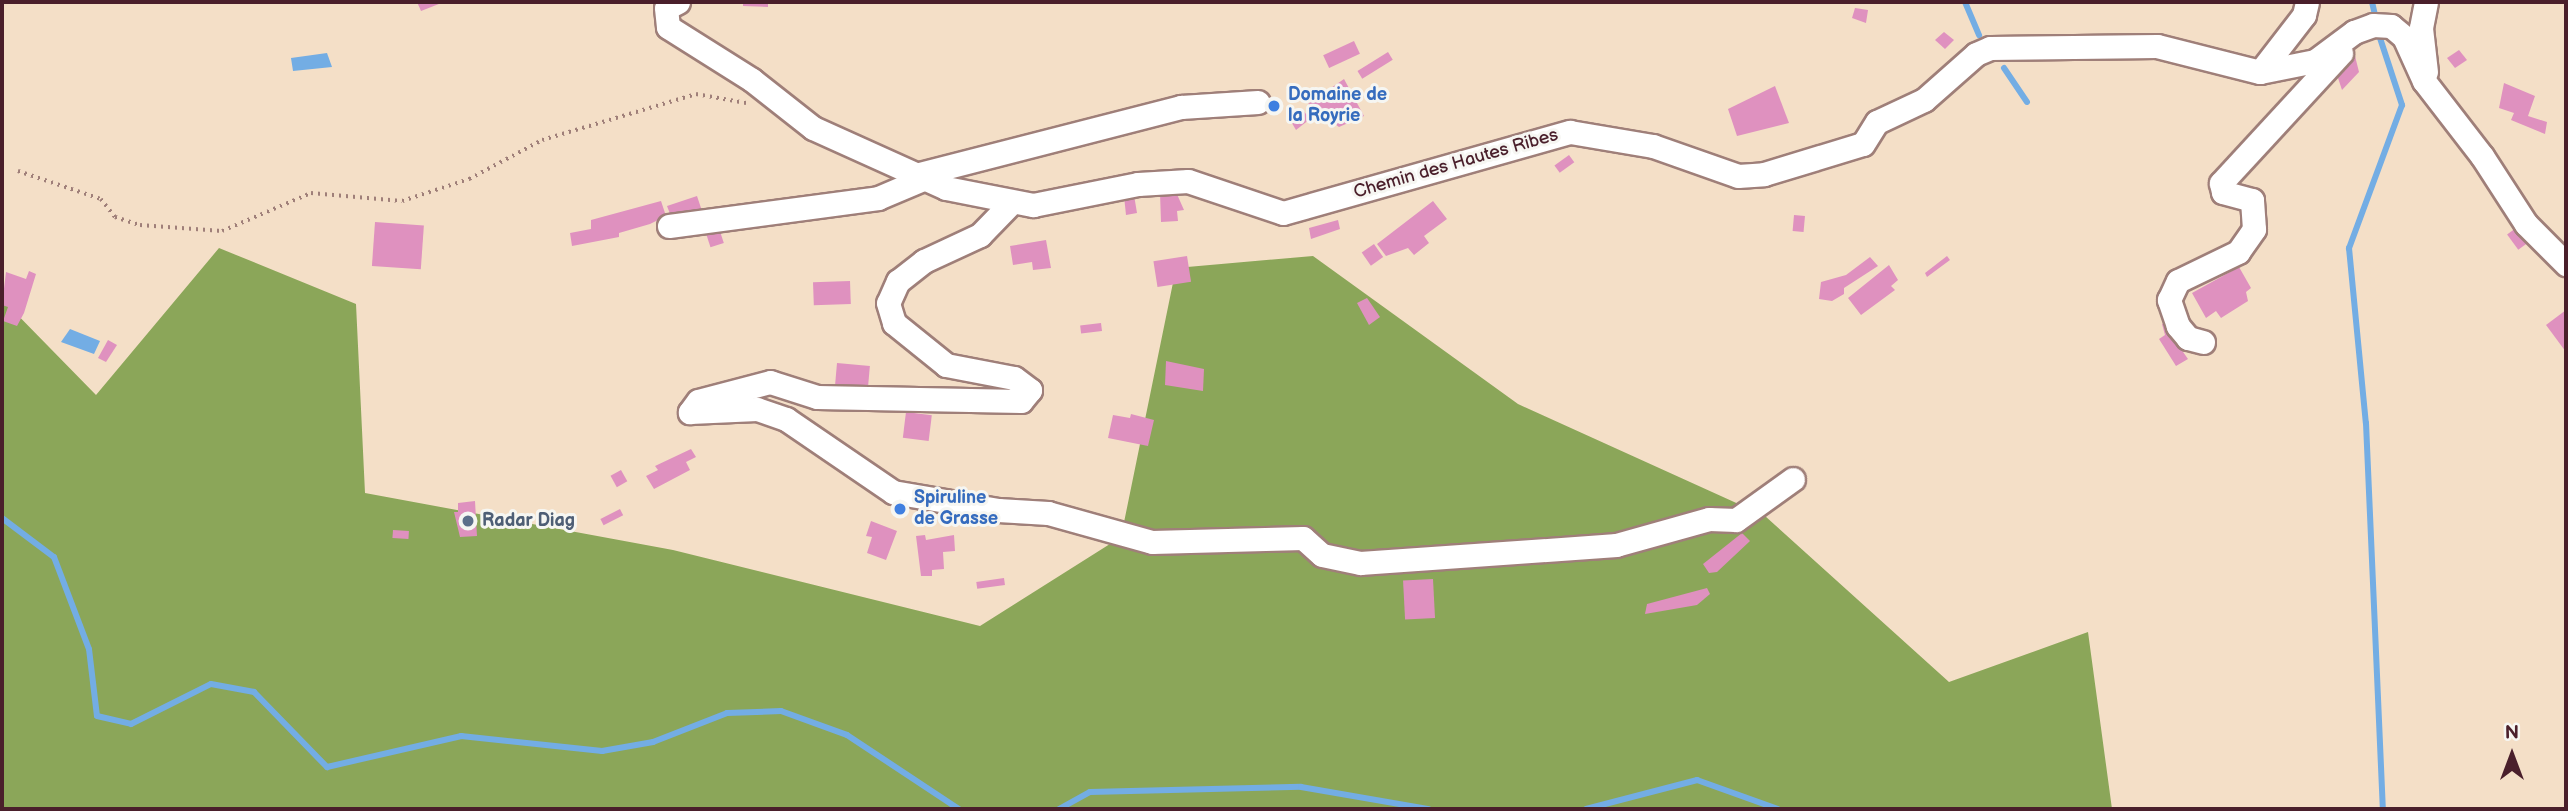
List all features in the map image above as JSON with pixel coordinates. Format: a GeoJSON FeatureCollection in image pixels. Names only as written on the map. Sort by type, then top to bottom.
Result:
{"type":"FeatureCollection","features":[{"type":"Feature","properties":{"kind":"street","name":"Chemin des Hautes Ribes"},"geometry":{"type":"LineString","coordinates":[[678,2],[666,8],[667,27],[752,80],[813,128],[920,177],[1011,203],[1033,205],[1138,184],[1188,181],[1283,213],[1570,132],[1653,146],[1738,176],[1764,174],[1851,151],[1863,144],[1877,122],[1924,100],[1976,54],[2013,45],[2051,50],[2157,46],[2260,72],[2315,61],[2362,29]]}},
{"type":"Feature","properties":{"kind":"street"},"geometry":{"type":"LineString","coordinates":[[2260,72],[2304,15],[2306,2]]}},
{"type":"Feature","properties":{"kind":"street"},"geometry":{"type":"LineString","coordinates":[[2424,82],[2421,28],[2426,2]]}},
{"type":"Feature","properties":{"kind":"street"},"geometry":{"type":"LineString","coordinates":[[2203,342],[2188,338],[2178,326],[2169,300],[2178,281],[2238,252],[2254,229],[2252,200],[2223,192],[2221,183],[2362,29],[2391,26],[2404,37],[2424,82],[2482,156],[2526,224],[2566,264]]}},
{"type":"Feature","properties":{"kind":"street"},"geometry":{"type":"LineString","coordinates":[[669,226],[878,198],[920,177],[1181,107],[1258,102]]}},
{"type":"Feature","properties":{"kind":"street"},"geometry":{"type":"LineString","coordinates":[[1011,203],[980,235],[924,261],[898,281],[888,303],[894,323],[946,365],[1014,378],[1030,390],[1021,401],[817,397],[770,382],[698,401],[690,412],[757,409],[786,419],[893,492],[998,510],[1048,513],[1152,542],[1303,538],[1322,555],[1360,563],[1616,545],[1709,519],[1736,520],[1793,479]]}},
{"type":"Feature","properties":{"kind":"path"},"geometry":{"type":"LineString","coordinates":[[19,171],[101,199],[115,217],[140,225],[222,231],[311,193],[402,201],[469,178],[542,140],[696,94],[755,105]]}},
{"type":"Feature","properties":{"kind":"green space"},"geometry":{"type":"Polygon","coordinates":[[[219,248],[356,304],[365,493],[673,550],[980,626],[1121,537],[1176,268],[1313,256],[1518,404],[1765,516],[1949,682],[2088,632],[2112,809],[2,809],[2,299],[96,395],[219,248]]]}},
{"type":"Feature","properties":{"kind":"water"},"geometry":{"type":"Polygon","coordinates":[[[327,53],[332,67],[293,71],[291,58],[327,53]]]}},
{"type":"Feature","properties":{"kind":"water"},"geometry":{"type":"Polygon","coordinates":[[[70,329],[100,341],[94,354],[61,342],[70,329]]]}},
{"type":"Feature","properties":{"kind":"building"},"geometry":{"type":"Polygon","coordinates":[[[417,2],[444,2],[421,11],[417,2]]]}},
{"type":"Feature","properties":{"kind":"building"},"geometry":{"type":"Polygon","coordinates":[[[743,2],[768,2],[768,7],[743,6],[743,2]]]}},
{"type":"Feature","properties":{"kind":"building"},"geometry":{"type":"Polygon","coordinates":[[[1855,8],[1868,10],[1866,23],[1852,18],[1855,8]]]}},
{"type":"Feature","properties":{"kind":"building"},"geometry":{"type":"Polygon","coordinates":[[[1944,32],[1954,40],[1945,49],[1935,40],[1944,32]]]}},
{"type":"Feature","properties":{"kind":"building"},"geometry":{"type":"Polygon","coordinates":[[[1354,41],[1360,54],[1329,68],[1323,55],[1354,41]]]}},
{"type":"Feature","properties":{"kind":"building"},"geometry":{"type":"Polygon","coordinates":[[[2459,50],[2467,60],[2455,68],[2447,58],[2459,50]]]}},
{"type":"Feature","properties":{"kind":"building"},"geometry":{"type":"Polygon","coordinates":[[[1388,52],[1393,60],[1362,79],[1357,71],[1388,52]]]}},
{"type":"Feature","properties":{"kind":"building"},"geometry":{"type":"Polygon","coordinates":[[[2355,56],[2359,72],[2342,90],[2336,72],[2355,56]]]}},
{"type":"Feature","properties":{"kind":"building"},"geometry":{"type":"Polygon","coordinates":[[[1344,79],[1364,116],[1339,127],[1308,104],[1344,79]]]}},
{"type":"Feature","properties":{"kind":"building"},"geometry":{"type":"Polygon","coordinates":[[[2504,83],[2535,96],[2528,116],[2547,122],[2545,134],[2511,120],[2514,113],[2499,108],[2504,83]]]}},
{"type":"Feature","properties":{"kind":"building"},"geometry":{"type":"Polygon","coordinates":[[[1775,86],[1789,123],[1737,136],[1728,109],[1775,86]]]}},
{"type":"Feature","properties":{"kind":"building"},"geometry":{"type":"Polygon","coordinates":[[[1302,109],[1310,119],[1296,130],[1289,118],[1302,109]]]}},
{"type":"Feature","properties":{"kind":"building"},"geometry":{"type":"Polygon","coordinates":[[[1569,155],[1574,162],[1560,173],[1554,166],[1569,155]]]}},
{"type":"Feature","properties":{"kind":"building"},"geometry":{"type":"Polygon","coordinates":[[[1176,192],[1184,210],[1177,211],[1178,221],[1161,222],[1160,193],[1176,192]]]}},
{"type":"Feature","properties":{"kind":"building"},"geometry":{"type":"Polygon","coordinates":[[[1134,195],[1137,213],[1126,215],[1124,196],[1134,195]]]}},
{"type":"Feature","properties":{"kind":"building"},"geometry":{"type":"Polygon","coordinates":[[[697,196],[702,211],[672,219],[667,206],[697,196]]]}},
{"type":"Feature","properties":{"kind":"building"},"geometry":{"type":"Polygon","coordinates":[[[661,201],[666,216],[619,233],[619,237],[572,246],[570,233],[591,229],[591,220],[661,201]]]}},
{"type":"Feature","properties":{"kind":"building"},"geometry":{"type":"Polygon","coordinates":[[[1433,201],[1447,219],[1424,236],[1429,243],[1414,255],[1408,248],[1386,256],[1377,244],[1433,201]]]}},
{"type":"Feature","properties":{"kind":"building"},"geometry":{"type":"Polygon","coordinates":[[[1794,215],[1805,216],[1804,232],[1793,231],[1794,215]]]}},
{"type":"Feature","properties":{"kind":"building"},"geometry":{"type":"Polygon","coordinates":[[[1338,220],[1340,229],[1311,239],[1309,228],[1338,220]]]}},
{"type":"Feature","properties":{"kind":"building"},"geometry":{"type":"Polygon","coordinates":[[[375,222],[424,225],[421,269],[372,266],[375,222]]]}},
{"type":"Feature","properties":{"kind":"building"},"geometry":{"type":"Polygon","coordinates":[[[717,222],[724,243],[710,247],[704,226],[717,222]]]}},
{"type":"Feature","properties":{"kind":"building"},"geometry":{"type":"Polygon","coordinates":[[[2516,228],[2527,243],[2518,250],[2507,234],[2516,228]]]}},
{"type":"Feature","properties":{"kind":"building"},"geometry":{"type":"Polygon","coordinates":[[[1046,240],[1051,268],[1033,270],[1032,262],[1013,265],[1010,246],[1046,240]]]}},
{"type":"Feature","properties":{"kind":"building"},"geometry":{"type":"Polygon","coordinates":[[[1374,244],[1383,257],[1371,266],[1362,253],[1374,244]]]}},
{"type":"Feature","properties":{"kind":"building"},"geometry":{"type":"Polygon","coordinates":[[[1187,256],[1191,282],[1157,287],[1153,261],[1187,256]]]}},
{"type":"Feature","properties":{"kind":"building"},"geometry":{"type":"Polygon","coordinates":[[[1947,256],[1950,260],[1927,277],[1925,273],[1947,256]]]}},
{"type":"Feature","properties":{"kind":"building"},"geometry":{"type":"Polygon","coordinates":[[[1870,257],[1878,266],[1844,288],[1844,294],[1832,301],[1819,299],[1821,282],[1846,275],[1870,257]]]}},
{"type":"Feature","properties":{"kind":"building"},"geometry":{"type":"Polygon","coordinates":[[[1889,265],[1898,280],[1891,286],[1895,290],[1861,315],[1848,298],[1889,265]]]}},
{"type":"Feature","properties":{"kind":"building"},"geometry":{"type":"Polygon","coordinates":[[[2239,267],[2251,288],[2246,292],[2248,301],[2221,318],[2216,311],[2206,318],[2192,293],[2239,267]]]}},
{"type":"Feature","properties":{"kind":"building"},"geometry":{"type":"Polygon","coordinates":[[[29,271],[36,274],[24,313],[17,326],[3,321],[8,307],[2,305],[6,272],[26,279],[29,271]]]}},
{"type":"Feature","properties":{"kind":"building"},"geometry":{"type":"Polygon","coordinates":[[[850,281],[851,304],[814,305],[813,282],[850,281]]]}},
{"type":"Feature","properties":{"kind":"building"},"geometry":{"type":"Polygon","coordinates":[[[1367,298],[1380,317],[1369,325],[1357,303],[1367,298]]]}},
{"type":"Feature","properties":{"kind":"building"},"geometry":{"type":"Polygon","coordinates":[[[2566,310],[2566,352],[2546,325],[2566,310]]]}},
{"type":"Feature","properties":{"kind":"building"},"geometry":{"type":"Polygon","coordinates":[[[2168,321],[2169,332],[2188,359],[2176,366],[2159,339],[2165,335],[2162,324],[2168,321]]]}},
{"type":"Feature","properties":{"kind":"building"},"geometry":{"type":"Polygon","coordinates":[[[1101,323],[1102,331],[1081,333],[1080,326],[1101,323]]]}},
{"type":"Feature","properties":{"kind":"building"},"geometry":{"type":"Polygon","coordinates":[[[108,340],[117,345],[106,362],[98,358],[108,340]]]}},
{"type":"Feature","properties":{"kind":"building"},"geometry":{"type":"Polygon","coordinates":[[[1166,361],[1204,369],[1203,391],[1165,385],[1166,361]]]}},
{"type":"Feature","properties":{"kind":"building"},"geometry":{"type":"Polygon","coordinates":[[[837,363],[870,366],[868,388],[835,385],[837,363]]]}},
{"type":"Feature","properties":{"kind":"building"},"geometry":{"type":"Polygon","coordinates":[[[906,412],[932,415],[929,441],[903,438],[906,412]]]}},
{"type":"Feature","properties":{"kind":"building"},"geometry":{"type":"Polygon","coordinates":[[[1131,414],[1154,420],[1148,446],[1108,438],[1113,415],[1130,418],[1131,414]]]}},
{"type":"Feature","properties":{"kind":"building"},"geometry":{"type":"Polygon","coordinates":[[[691,449],[696,457],[686,462],[690,470],[654,489],[646,476],[658,470],[655,466],[691,449]]]}},
{"type":"Feature","properties":{"kind":"building"},"geometry":{"type":"Polygon","coordinates":[[[621,470],[627,481],[617,487],[611,476],[621,470]]]}},
{"type":"Feature","properties":{"kind":"building"},"geometry":{"type":"Polygon","coordinates":[[[475,501],[477,536],[460,537],[454,512],[458,512],[458,503],[475,501]]]}},
{"type":"Feature","properties":{"kind":"building"},"geometry":{"type":"Polygon","coordinates":[[[620,509],[623,515],[604,525],[600,519],[620,509]]]}},
{"type":"Feature","properties":{"kind":"building"},"geometry":{"type":"Polygon","coordinates":[[[871,521],[897,531],[886,560],[867,553],[872,537],[866,536],[871,521]]]}},
{"type":"Feature","properties":{"kind":"building"},"geometry":{"type":"Polygon","coordinates":[[[393,530],[409,531],[408,539],[392,538],[393,530]]]}},
{"type":"Feature","properties":{"kind":"building"},"geometry":{"type":"Polygon","coordinates":[[[1742,533],[1750,541],[1717,572],[1709,573],[1703,564],[1742,533]]]}},
{"type":"Feature","properties":{"kind":"building"},"geometry":{"type":"Polygon","coordinates":[[[925,535],[926,540],[954,535],[955,551],[943,552],[944,569],[932,570],[932,576],[921,576],[916,536],[925,535]]]}},
{"type":"Feature","properties":{"kind":"building"},"geometry":{"type":"Polygon","coordinates":[[[1004,578],[1005,585],[977,589],[976,582],[1004,578]]]}},
{"type":"Feature","properties":{"kind":"building"},"geometry":{"type":"Polygon","coordinates":[[[1433,579],[1435,618],[1405,620],[1403,581],[1433,579]]]}},
{"type":"Feature","properties":{"kind":"building"},"geometry":{"type":"Polygon","coordinates":[[[1707,588],[1710,594],[1697,605],[1645,614],[1647,604],[1707,588]]]}},
{"type":"Feature","properties":{"kind":"waterway"},"geometry":{"type":"LineString","coordinates":[[1965,2],[1979,35]]}},
{"type":"Feature","properties":{"kind":"waterway"},"geometry":{"type":"LineString","coordinates":[[2372,2],[2375,15]]}},
{"type":"Feature","properties":{"kind":"waterway"},"geometry":{"type":"LineString","coordinates":[[2379,35],[2402,105],[2349,248],[2366,423],[2383,809]]}},
{"type":"Feature","properties":{"kind":"waterway"},"geometry":{"type":"LineString","coordinates":[[2004,68],[2027,102]]}},
{"type":"Feature","properties":{"kind":"waterway"},"geometry":{"type":"LineString","coordinates":[[2,518],[54,557],[89,649],[97,716],[131,724],[211,684],[254,692],[327,767],[461,736],[602,751],[653,742],[727,713],[781,711],[847,735],[959,809]]}},
{"type":"Feature","properties":{"kind":"waterway"},"geometry":{"type":"LineString","coordinates":[[1586,809],[1697,780],[1778,809]]}},
{"type":"Feature","properties":{"kind":"waterway"},"geometry":{"type":"LineString","coordinates":[[1059,809],[1090,792],[1301,787],[1429,809]]}},
{"type":"Feature","properties":{"kind":"place","name":"Domaine de la Royrie"},"geometry":{"type":"Point","coordinates":[1274,106]}},
{"type":"Feature","properties":{"kind":"place","name":"Spiruline de Grasse"},"geometry":{"type":"Point","coordinates":[900,509]}},
{"type":"Feature","properties":{"kind":"place","name":"Radar Diag"},"geometry":{"type":"Point","coordinates":[468,521]}}]}
